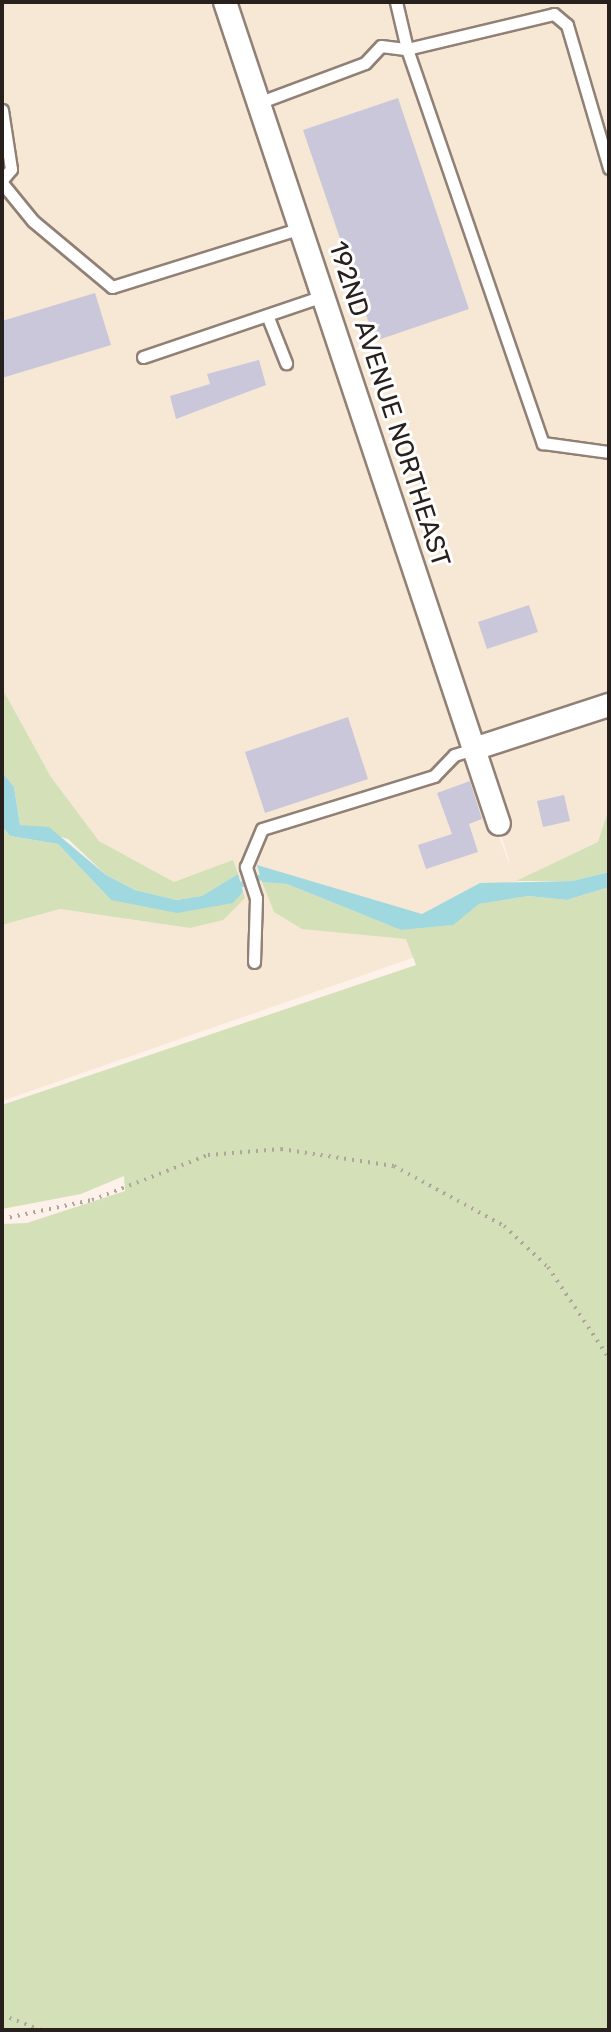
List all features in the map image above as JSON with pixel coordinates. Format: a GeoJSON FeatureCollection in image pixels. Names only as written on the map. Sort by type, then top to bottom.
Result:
{"type":"FeatureCollection","features":[{"type":"Feature","properties":{"kind":"street","name":"192ND AVENUE NORTHEAST"},"geometry":{"type":"LineString","coordinates":[[225,2],[499,824]]}},
{"type":"Feature","properties":{"kind":"street"},"geometry":{"type":"LineString","coordinates":[[474,749],[609,705]]}},
{"type":"Feature","properties":{"kind":"lane"},"geometry":{"type":"LineString","coordinates":[[396,2],[407,49],[543,443],[609,452]]}},
{"type":"Feature","properties":{"kind":"lane"},"geometry":{"type":"LineString","coordinates":[[258,103],[365,63],[381,46],[407,49],[554,14],[567,25],[609,168]]}},
{"type":"Feature","properties":{"kind":"lane"},"geometry":{"type":"LineString","coordinates":[[2,110],[11,169],[2,182],[33,221],[112,287],[301,228]]}},
{"type":"Feature","properties":{"kind":"lane"},"geometry":{"type":"LineString","coordinates":[[143,357],[323,296]]}},
{"type":"Feature","properties":{"kind":"lane"},"geometry":{"type":"LineString","coordinates":[[267,315],[286,363]]}},
{"type":"Feature","properties":{"kind":"lane"},"geometry":{"type":"LineString","coordinates":[[254,962],[256,898],[246,867],[262,829],[434,776],[454,755],[474,749]]}},
{"type":"Feature","properties":{"kind":"path"},"geometry":{"type":"LineString","coordinates":[[2,1219],[92,1200],[208,1155],[281,1149],[394,1166],[504,1226],[548,1267],[609,1358]]}},
{"type":"Feature","properties":{"kind":"path"},"geometry":{"type":"LineString","coordinates":[[2,2015],[41,2030]]}},
{"type":"Feature","properties":{"kind":"shaded area"},"geometry":{"type":"Polygon","coordinates":[[[2,2],[609,2],[609,808],[598,842],[517,881],[530,917],[2,1101],[2,925],[60,909],[191,928],[174,882],[99,841],[51,777],[2,688],[2,2]],[[430,658],[510,863],[474,749],[430,658]]]}},
{"type":"Feature","properties":{"kind":"green space"},"geometry":{"type":"Polygon","coordinates":[[[2,688],[51,777],[99,841],[174,882],[233,860],[238,874],[202,896],[177,900],[135,890],[106,875],[68,839],[20,825],[14,787],[2,772],[2,688]]]}},
{"type":"Feature","properties":{"kind":"green space"},"geometry":{"type":"Polygon","coordinates":[[[609,808],[609,872],[572,881],[516,881],[598,842],[609,808]]]}},
{"type":"Feature","properties":{"kind":"green space"},"geometry":{"type":"Polygon","coordinates":[[[2,826],[10,836],[58,844],[111,900],[233,903],[243,892],[245,898],[223,920],[190,928],[60,909],[2,925],[2,826]]]}},
{"type":"Feature","properties":{"kind":"green space"},"geometry":{"type":"Polygon","coordinates":[[[262,882],[287,884],[401,930],[452,925],[479,904],[528,896],[567,900],[609,887],[609,2030],[2,2030],[2,1224],[27,1223],[125,1191],[124,1176],[81,1194],[2,1209],[2,1105],[416,965],[406,939],[302,929],[274,912],[262,882]]]}},
{"type":"Feature","properties":{"kind":"water"},"geometry":{"type":"Polygon","coordinates":[[[2,772],[14,787],[20,825],[49,827],[106,875],[135,890],[177,900],[202,896],[238,874],[243,892],[233,903],[177,913],[111,900],[58,844],[10,836],[2,826],[2,772]]]}},
{"type":"Feature","properties":{"kind":"water"},"geometry":{"type":"Polygon","coordinates":[[[257,865],[422,914],[480,883],[572,881],[609,872],[609,887],[567,900],[528,896],[479,904],[453,925],[401,930],[287,884],[262,882],[257,865]]]}},
{"type":"Feature","properties":{"kind":"building"},"geometry":{"type":"Polygon","coordinates":[[[398,98],[469,309],[375,341],[303,130],[398,98]]]}},
{"type":"Feature","properties":{"kind":"building"},"geometry":{"type":"Polygon","coordinates":[[[95,293],[111,345],[2,378],[2,321],[95,293]]]}},
{"type":"Feature","properties":{"kind":"building"},"geometry":{"type":"Polygon","coordinates":[[[259,360],[266,385],[176,419],[170,396],[210,384],[207,374],[259,360]]]}},
{"type":"Feature","properties":{"kind":"building"},"geometry":{"type":"Polygon","coordinates":[[[529,605],[538,632],[487,649],[478,622],[529,605]]]}},
{"type":"Feature","properties":{"kind":"building"},"geometry":{"type":"Polygon","coordinates":[[[348,717],[368,779],[265,813],[245,752],[348,717]]]}},
{"type":"Feature","properties":{"kind":"building"},"geometry":{"type":"Polygon","coordinates":[[[470,781],[482,819],[469,824],[478,852],[426,869],[418,845],[452,834],[437,793],[470,781]]]}},
{"type":"Feature","properties":{"kind":"building"},"geometry":{"type":"Polygon","coordinates":[[[564,795],[570,821],[543,827],[537,801],[564,795]]]}},
{"type":"Feature","properties":{"kind":"waterway"},"geometry":{"type":"LineString","coordinates":[[237,886],[268,875]]}}]}
